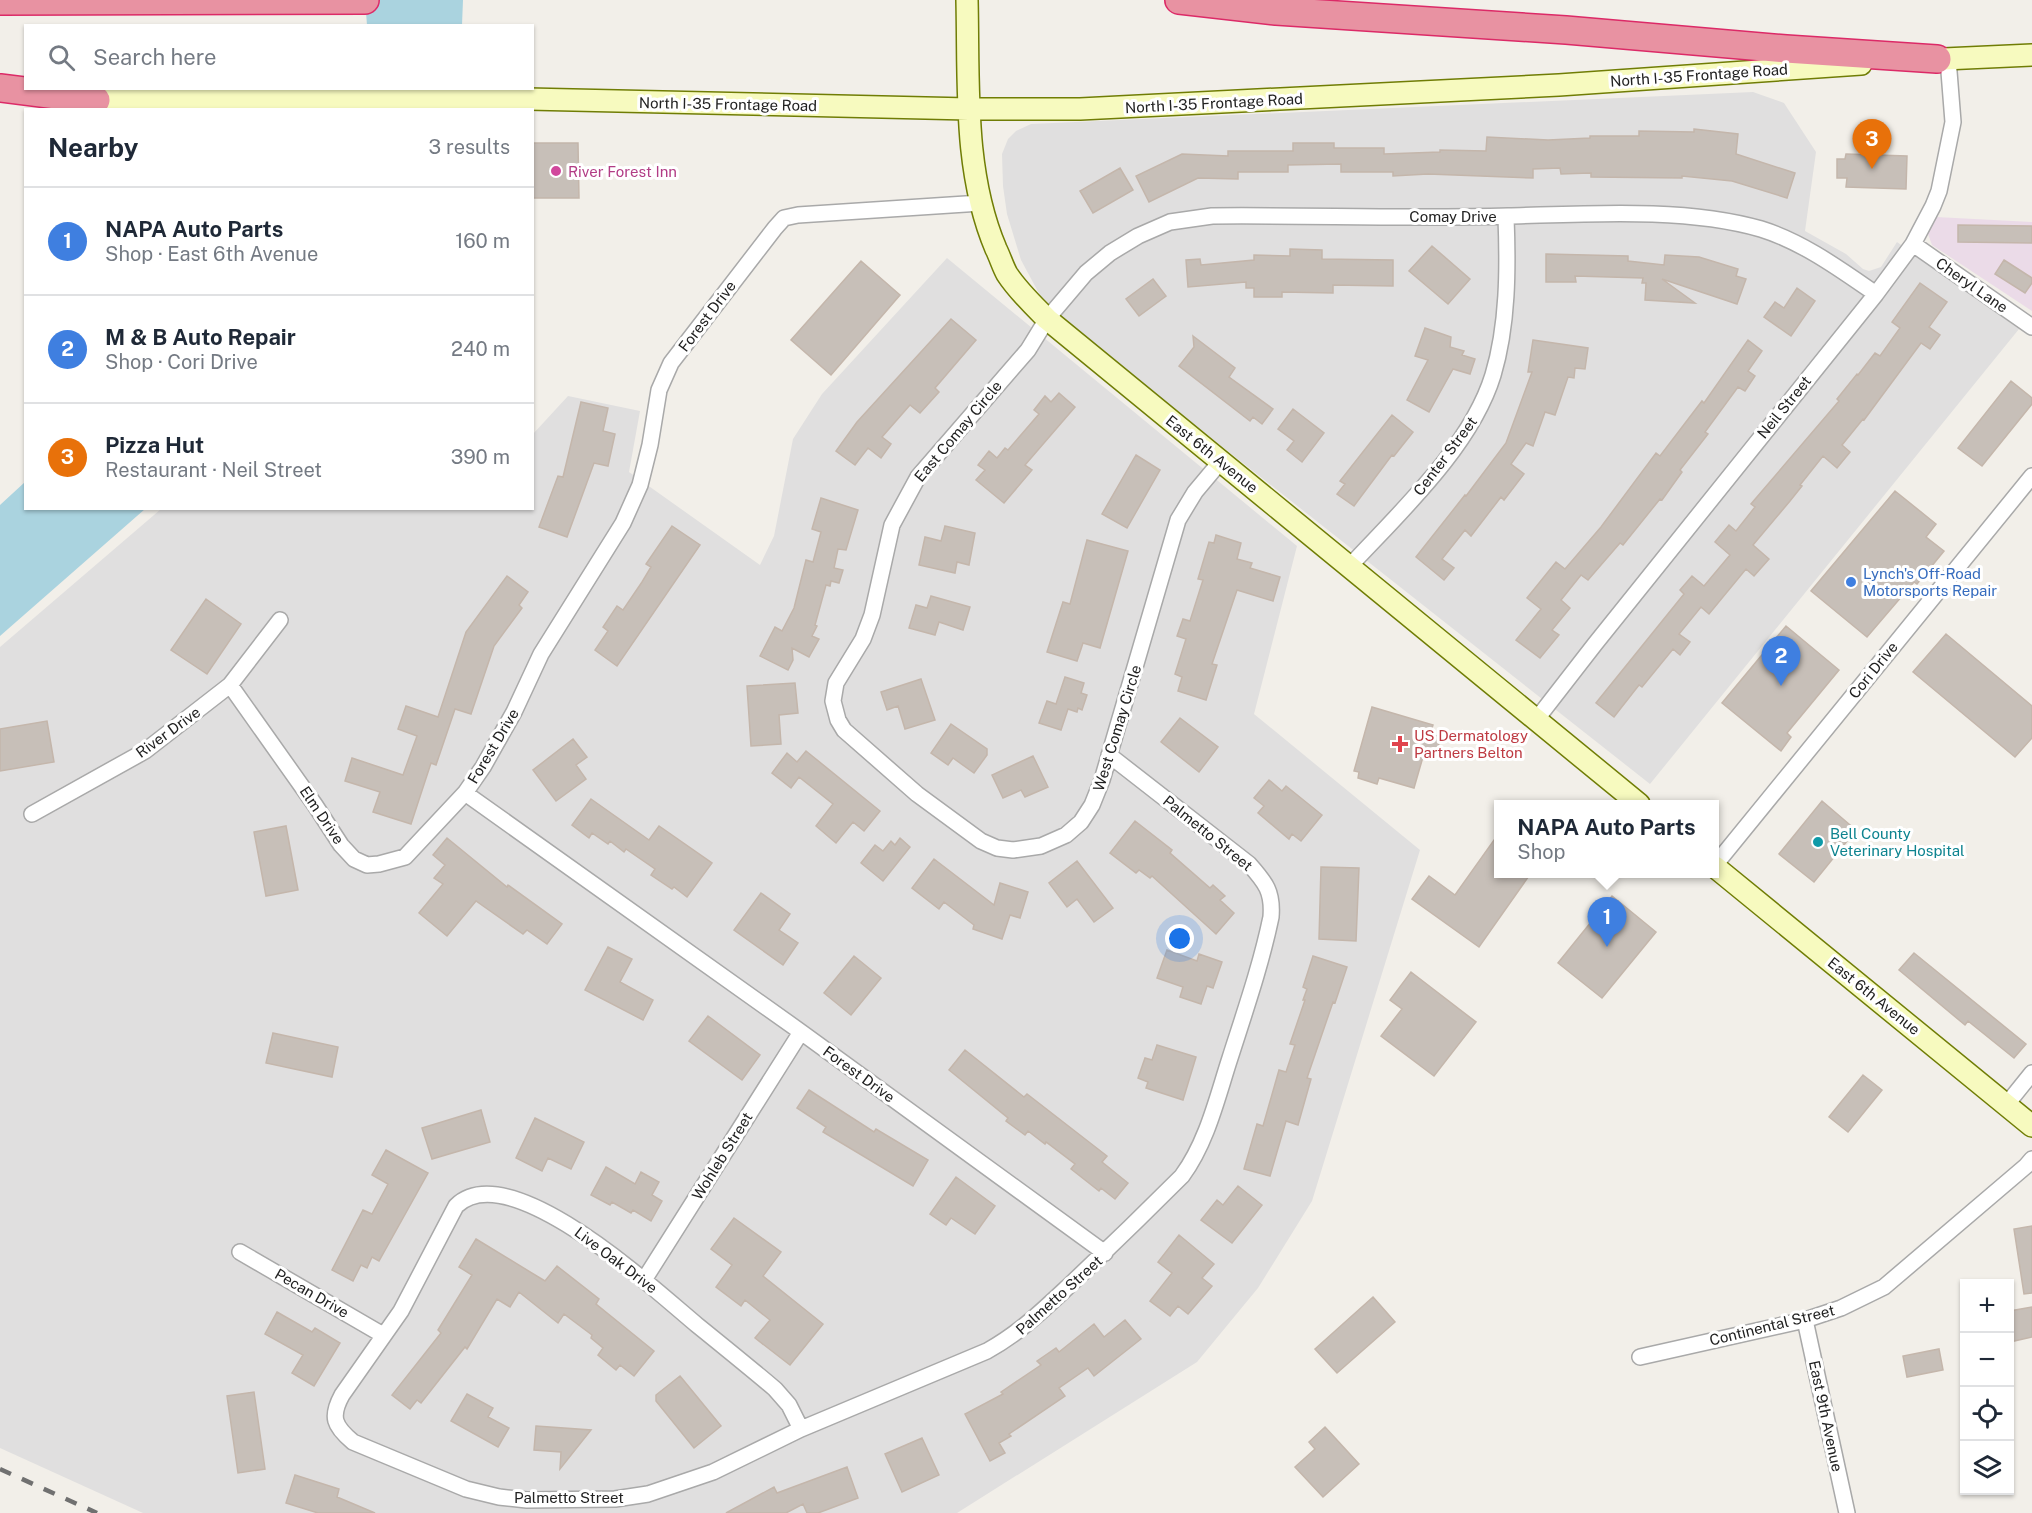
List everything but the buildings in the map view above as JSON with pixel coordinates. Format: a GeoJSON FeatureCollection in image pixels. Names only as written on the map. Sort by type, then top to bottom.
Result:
{"type":"FeatureCollection","features":[{"type":"Feature","properties":{"kind":"highway"},"geometry":{"type":"LineString","coordinates":[[0,1],[365,0]]}},
{"type":"Feature","properties":{"kind":"highway"},"geometry":{"type":"LineString","coordinates":[[1179,0],[1276,11],[1530,27],[1786,50],[1942,59]]}},
{"type":"Feature","properties":{"kind":"highway"},"geometry":{"type":"LineString","coordinates":[[0,88],[96,100]]}},
{"type":"Feature","properties":{"kind":"main road","name":"East 6th Avenue"},"geometry":{"type":"LineString","coordinates":[[967,0],[969,109],[974,168],[986,225],[1007,273],[1022,293],[1047,319],[1634,800]]}},
{"type":"Feature","properties":{"kind":"main road","name":"North I-35 Frontage Road"},"geometry":{"type":"LineString","coordinates":[[0,100],[528,99],[969,109],[1080,109],[1559,85],[2032,55]]}},
{"type":"Feature","properties":{"kind":"main road","name":"East 6th Avenue"},"geometry":{"type":"LineString","coordinates":[[1719,869],[2032,1126]]}},
{"type":"Feature","properties":{"kind":"street","name":"Neil Street"},"geometry":{"type":"LineString","coordinates":[[1536,720],[1594,644],[1876,294],[1913,244],[1936,199],[1953,122],[1942,59]]}},
{"type":"Feature","properties":{"kind":"street","name":"Forest Drive"},"geometry":{"type":"LineString","coordinates":[[981,203],[798,215],[784,218],[765,238],[671,363],[658,390],[650,445],[640,485],[623,523],[541,654],[514,712],[483,767],[465,793],[1105,1252]]}},
{"type":"Feature","properties":{"kind":"street","name":"Comay Drive"},"geometry":{"type":"LineString","coordinates":[[1047,319],[1086,273],[1110,253],[1137,236],[1170,222],[1212,216],[1506,217],[1574,214],[1661,215],[1719,220],[1762,229],[1799,246],[1836,266],[1876,294]]}},
{"type":"Feature","properties":{"kind":"street","name":"Center Street"},"geometry":{"type":"LineString","coordinates":[[1349,567],[1419,493],[1460,440],[1482,403],[1493,376],[1500,346],[1508,261],[1506,217]]}},
{"type":"Feature","properties":{"kind":"street","name":"Cheryl Lane"},"geometry":{"type":"LineString","coordinates":[[1913,244],[2032,327]]}},
{"type":"Feature","properties":{"kind":"street","name":"East Comay Circle"},"geometry":{"type":"LineString","coordinates":[[917,794],[844,730],[838,720],[833,701],[836,683],[863,639],[872,615],[892,525],[904,499],[918,477],[1028,350],[1047,319]]}},
{"type":"Feature","properties":{"kind":"street","name":"West Comay Circle"},"geometry":{"type":"LineString","coordinates":[[917,794],[981,841],[997,848],[1013,850],[1041,846],[1066,835],[1081,822],[1092,806],[1109,755],[1178,520],[1195,492],[1221,461]]}},
{"type":"Feature","properties":{"kind":"street","name":"Cori Drive"},"geometry":{"type":"LineString","coordinates":[[1719,861],[1941,585],[2032,476]]}},
{"type":"Feature","properties":{"kind":"street","name":"River Drive"},"geometry":{"type":"LineString","coordinates":[[32,814],[146,751],[230,685],[280,620]]}},
{"type":"Feature","properties":{"kind":"street","name":"Elm Drive"},"geometry":{"type":"LineString","coordinates":[[230,685],[341,845],[354,859],[367,864],[405,857],[465,793]]}},
{"type":"Feature","properties":{"kind":"street","name":"Palmetto Street"},"geometry":{"type":"LineString","coordinates":[[337,1423],[342,1433],[353,1442],[465,1489],[499,1497],[526,1500],[615,1499],[648,1494],[713,1472],[801,1429],[987,1351],[1012,1337],[1105,1252],[1182,1176],[1200,1145],[1215,1105],[1271,917],[1272,902],[1264,880],[1249,864],[1109,755]]}},
{"type":"Feature","properties":{"kind":"street","name":"Wohleb Street"},"geometry":{"type":"LineString","coordinates":[[644,1280],[801,1032]]}},
{"type":"Feature","properties":{"kind":"street"},"geometry":{"type":"LineString","coordinates":[[2007,1104],[2032,1073]]}},
{"type":"Feature","properties":{"kind":"street","name":"Continental Street"},"geometry":{"type":"LineString","coordinates":[[1640,1357],[1805,1320],[1841,1308],[1884,1287],[2026,1166],[2032,1158]]}},
{"type":"Feature","properties":{"kind":"street","name":"Live Oak Drive"},"geometry":{"type":"LineString","coordinates":[[337,1423],[334,1415],[336,1407],[401,1311],[456,1206],[462,1200],[485,1195],[507,1198],[535,1207],[580,1231],[644,1280],[775,1389],[789,1405],[801,1429]]}},
{"type":"Feature","properties":{"kind":"street","name":"Pecan Drive"},"geometry":{"type":"LineString","coordinates":[[240,1252],[383,1335]]}},
{"type":"Feature","properties":{"kind":"street","name":"East 9th Avenue"},"geometry":{"type":"LineString","coordinates":[[1805,1320],[1847,1513]]}},
{"type":"Feature","properties":{"kind":"shaded area"},"geometry":{"type":"Polygon","coordinates":[[[1753,92],[1784,103],[1816,152],[1805,231],[1846,254],[1863,269],[1869,271],[1881,267],[1897,242],[2019,329],[1650,784],[1059,318],[1042,299],[1021,260],[1007,214],[1002,154],[1008,139],[1016,131],[1031,124],[1753,92]]]}},
{"type":"Feature","properties":{"kind":"shaded area"},"geometry":{"type":"Polygon","coordinates":[[[1936,217],[2032,222],[2032,311],[1932,245],[1927,231],[1936,217]]]}},
{"type":"Feature","properties":{"kind":"shaded area"},"geometry":{"type":"Polygon","coordinates":[[[947,258],[1297,546],[1254,714],[1420,850],[1312,1201],[1258,1288],[1197,1362],[957,1513],[143,1513],[0,1448],[0,647],[160,510],[534,510],[534,433],[568,396],[640,411],[629,472],[760,565],[774,536],[793,439],[822,394],[947,258]]]}},
{"type":"Feature","properties":{"kind":"water"},"geometry":{"type":"Polygon","coordinates":[[[365,0],[463,0],[462,24],[367,24],[365,0]]]}},
{"type":"Feature","properties":{"kind":"water"},"geometry":{"type":"Polygon","coordinates":[[[24,483],[24,510],[144,510],[0,636],[0,505],[24,483]]]}},
{"type":"Feature","properties":{"kind":"railway"},"geometry":{"type":"LineString","coordinates":[[0,1469],[97,1513]]}},
{"type":"Feature","properties":{"kind":"place","name":"Pizza Hut"},"geometry":{"type":"Point","coordinates":[1872,169]}},
{"type":"Feature","properties":{"kind":"place","name":"River Forest Inn"},"geometry":{"type":"Point","coordinates":[556,171]}},
{"type":"Feature","properties":{"kind":"place","name":"Lynch's Off-Road Motorsports Repair"},"geometry":{"type":"Point","coordinates":[1851,582]}},
{"type":"Feature","properties":{"kind":"place","name":"M & B Auto Repair"},"geometry":{"type":"Point","coordinates":[1781,686]}},
{"type":"Feature","properties":{"kind":"place","name":"US Dermatology Partners Belton"},"geometry":{"type":"Point","coordinates":[1400,744]}},
{"type":"Feature","properties":{"kind":"place","name":"Bell County Veterinary Hospital"},"geometry":{"type":"Point","coordinates":[1818,842]}},
{"type":"Feature","properties":{"kind":"place","name":"NAPA Auto Parts"},"geometry":{"type":"Point","coordinates":[1607,947]}}]}
